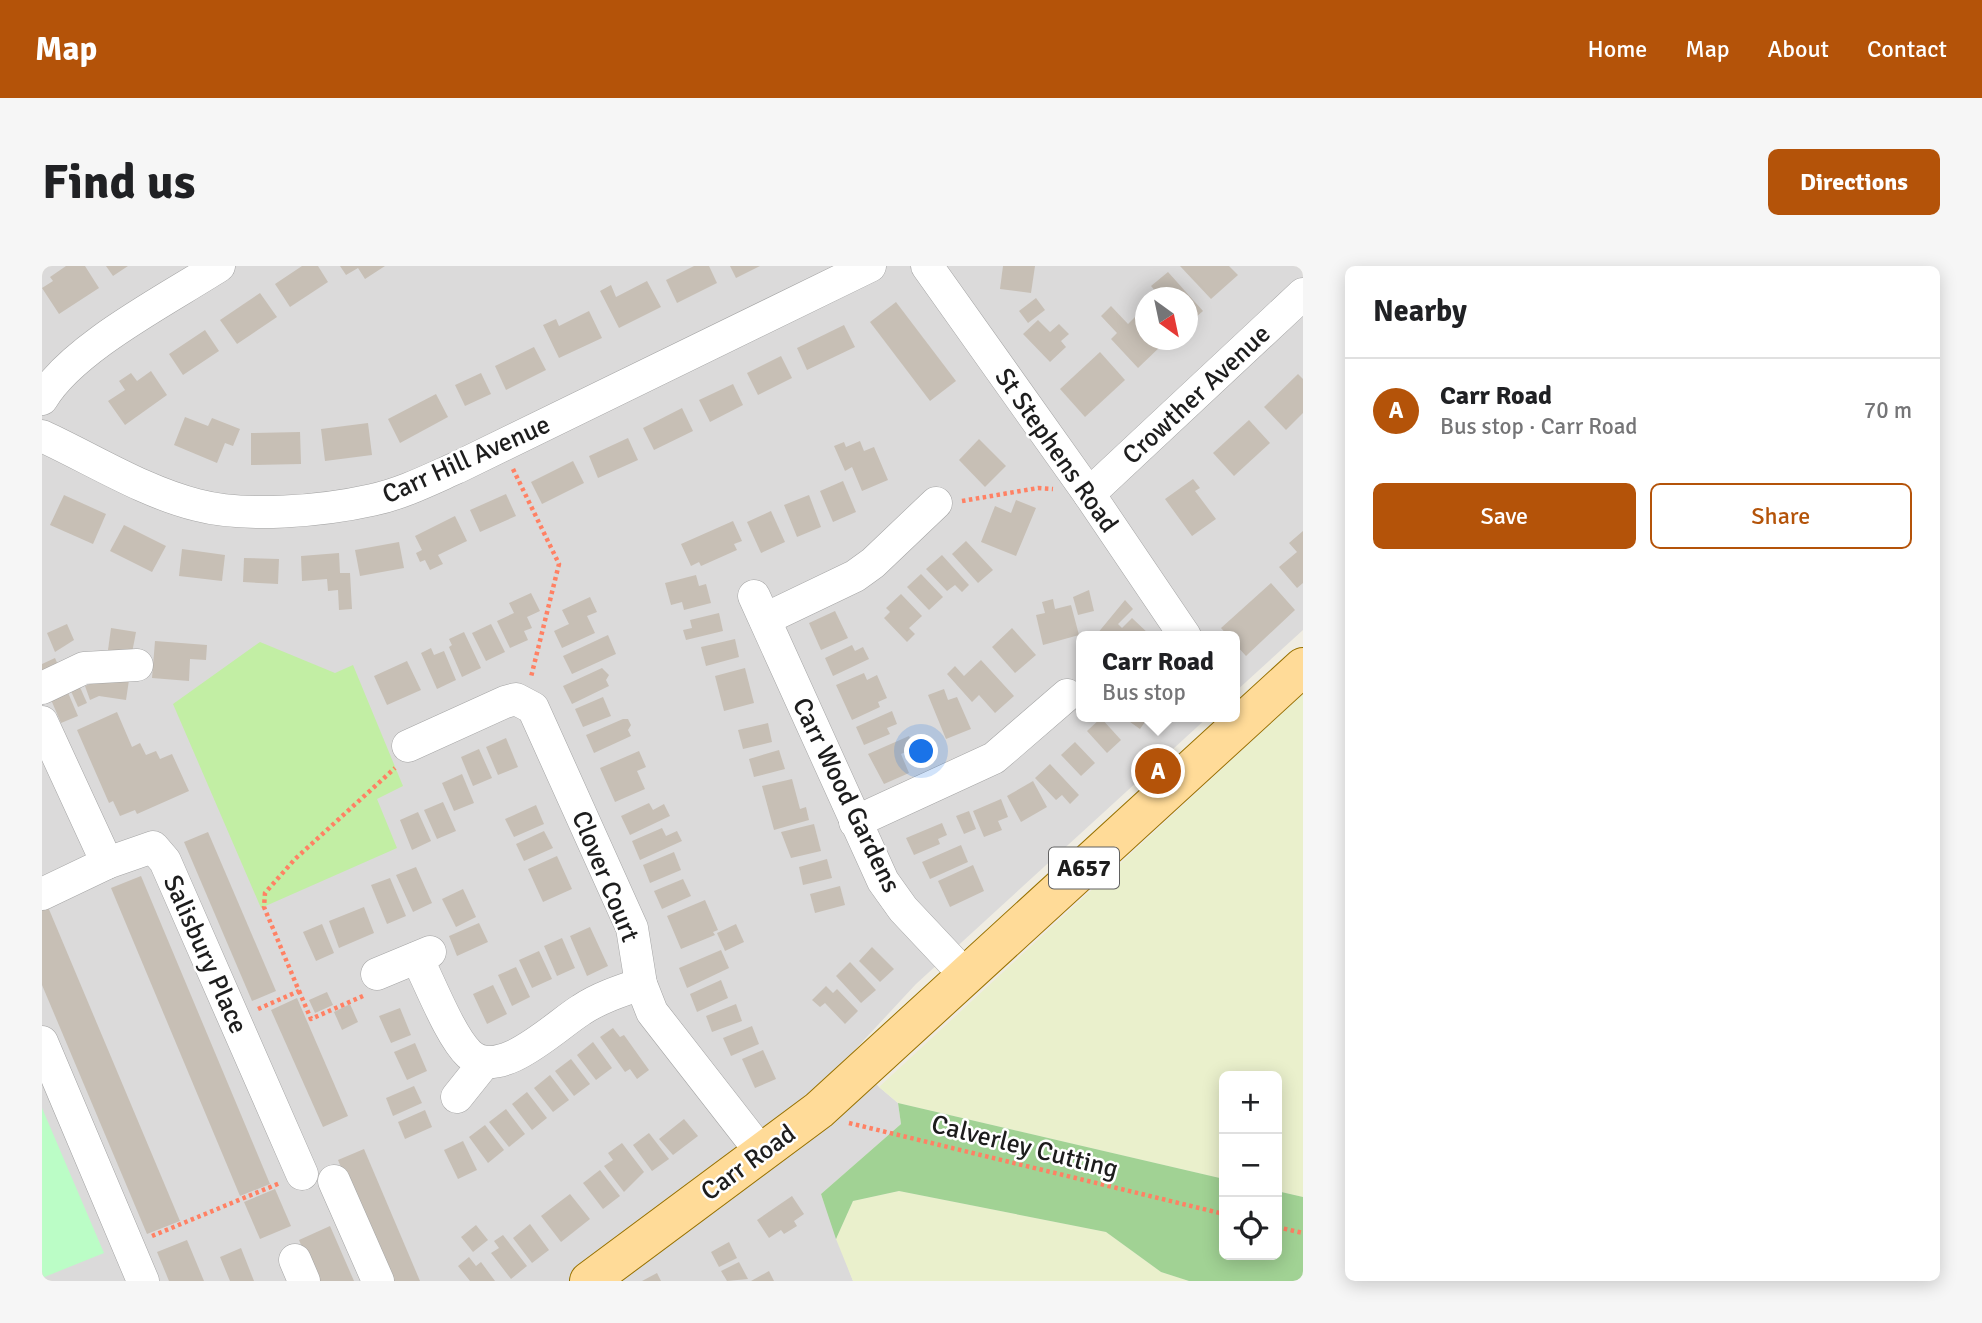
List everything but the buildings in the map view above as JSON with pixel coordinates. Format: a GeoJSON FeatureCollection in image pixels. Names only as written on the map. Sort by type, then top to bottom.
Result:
{"type":"FeatureCollection","features":[{"type":"Feature","properties":{"kind":"main road","name":"Carr Road"},"geometry":{"type":"LineString","coordinates":[[1240,716],[1303,667]]}},
{"type":"Feature","properties":{"kind":"main road","name":"Carr Road"},"geometry":{"type":"LineString","coordinates":[[603,1277],[761,1152],[819,1110],[966,976],[1234,722]]}},
{"type":"Feature","properties":{"kind":"street"},"geometry":{"type":"LineString","coordinates":[[42,398],[52,381],[90,349],[219,266]]}},
{"type":"Feature","properties":{"kind":"street","name":"Carr Hill Avenue"},"geometry":{"type":"LineString","coordinates":[[42,436],[165,494],[198,506],[247,511],[306,509],[372,500],[409,489],[502,446],[870,266]]}},
{"type":"Feature","properties":{"kind":"street","name":"St Stephens Road"},"geometry":{"type":"LineString","coordinates":[[927,266],[1182,631]]}},
{"type":"Feature","properties":{"kind":"street","name":"Crowther Avenue"},"geometry":{"type":"LineString","coordinates":[[1084,488],[1303,294]]}},
{"type":"Feature","properties":{"kind":"street","name":"Carr Wood Gardens"},"geometry":{"type":"LineString","coordinates":[[936,503],[873,564],[855,576],[759,607],[883,881],[902,909],[966,976]]}},
{"type":"Feature","properties":{"kind":"street"},"geometry":{"type":"LineString","coordinates":[[42,688],[84,668],[137,665]]}},
{"type":"Feature","properties":{"kind":"street"},"geometry":{"type":"LineString","coordinates":[[855,822],[994,758],[1067,695]]}},
{"type":"Feature","properties":{"kind":"street"},"geometry":{"type":"LineString","coordinates":[[408,746],[505,702],[516,699],[525,701]]}},
{"type":"Feature","properties":{"kind":"street","name":"Clover Court"},"geometry":{"type":"LineString","coordinates":[[525,701],[537,716],[632,928],[641,984],[652,1012],[761,1152]]}},
{"type":"Feature","properties":{"kind":"street"},"geometry":{"type":"LineString","coordinates":[[42,722],[107,863]]}},
{"type":"Feature","properties":{"kind":"street","name":"Salisbury Place"},"geometry":{"type":"LineString","coordinates":[[42,894],[107,863],[153,847],[165,861],[302,1174]]}},
{"type":"Feature","properties":{"kind":"street"},"geometry":{"type":"LineString","coordinates":[[377,974],[424,955],[460,1042],[470,1056],[485,1062],[504,1060],[523,1051],[583,1009],[641,984]]}},
{"type":"Feature","properties":{"kind":"street"},"geometry":{"type":"LineString","coordinates":[[42,1042],[144,1281]]}},
{"type":"Feature","properties":{"kind":"street"},"geometry":{"type":"LineString","coordinates":[[457,1097],[485,1062]]}},
{"type":"Feature","properties":{"kind":"street"},"geometry":{"type":"LineString","coordinates":[[334,1181],[378,1281]]}},
{"type":"Feature","properties":{"kind":"path"},"geometry":{"type":"LineString","coordinates":[[502,446],[559,564],[525,701]]}},
{"type":"Feature","properties":{"kind":"path"},"geometry":{"type":"LineString","coordinates":[[936,503],[976,500],[1038,488],[1084,488]]}},
{"type":"Feature","properties":{"kind":"path"},"geometry":{"type":"LineString","coordinates":[[377,974],[372,975],[378,990],[311,1019],[264,907],[265,893],[295,859],[394,769],[408,746]]}},
{"type":"Feature","properties":{"kind":"path"},"geometry":{"type":"LineString","coordinates":[[235,1020],[299,991]]}},
{"type":"Feature","properties":{"kind":"path","name":"Calverley Cutting"},"geometry":{"type":"LineString","coordinates":[[819,1110],[841,1121],[1219,1213]]}},
{"type":"Feature","properties":{"kind":"path"},"geometry":{"type":"LineString","coordinates":[[129,1245],[302,1174]]}},
{"type":"Feature","properties":{"kind":"path"},"geometry":{"type":"LineString","coordinates":[[1282,1228],[1303,1233]]}},
{"type":"Feature","properties":{"kind":"shaded area"},"geometry":{"type":"Polygon","coordinates":[[[42,266],[1303,266],[1303,630],[1240,687],[1240,631],[1076,631],[1076,722],[1203,722],[916,984],[850,1055],[879,1087],[898,1103],[901,1124],[821,1194],[853,1281],[42,1281],[42,266]]]}},
{"type":"Feature","properties":{"kind":"green space"},"geometry":{"type":"Polygon","coordinates":[[[260,642],[335,673],[353,665],[403,786],[377,799],[397,848],[261,908],[173,704],[260,642]]]}},
{"type":"Feature","properties":{"kind":"green space"},"geometry":{"type":"Polygon","coordinates":[[[1303,694],[1303,1197],[1282,1192],[1282,1071],[1219,1071],[1219,1178],[898,1103],[879,1087],[1303,694]]]}},
{"type":"Feature","properties":{"kind":"green space"},"geometry":{"type":"Polygon","coordinates":[[[898,1103],[1219,1178],[1219,1260],[1282,1260],[1282,1192],[1303,1197],[1303,1281],[1189,1281],[1161,1272],[1106,1232],[899,1191],[853,1201],[836,1239],[821,1194],[901,1124],[898,1103]]]}},
{"type":"Feature","properties":{"kind":"green space"},"geometry":{"type":"Polygon","coordinates":[[[42,1108],[104,1253],[42,1278],[42,1108]]]}},
{"type":"Feature","properties":{"kind":"green space"},"geometry":{"type":"Polygon","coordinates":[[[899,1191],[1106,1232],[1161,1272],[1189,1281],[853,1281],[836,1239],[853,1201],[899,1191]]]}},
{"type":"Feature","properties":{"kind":"place","name":"Carr Road"},"geometry":{"type":"Point","coordinates":[1158,771]}}]}
